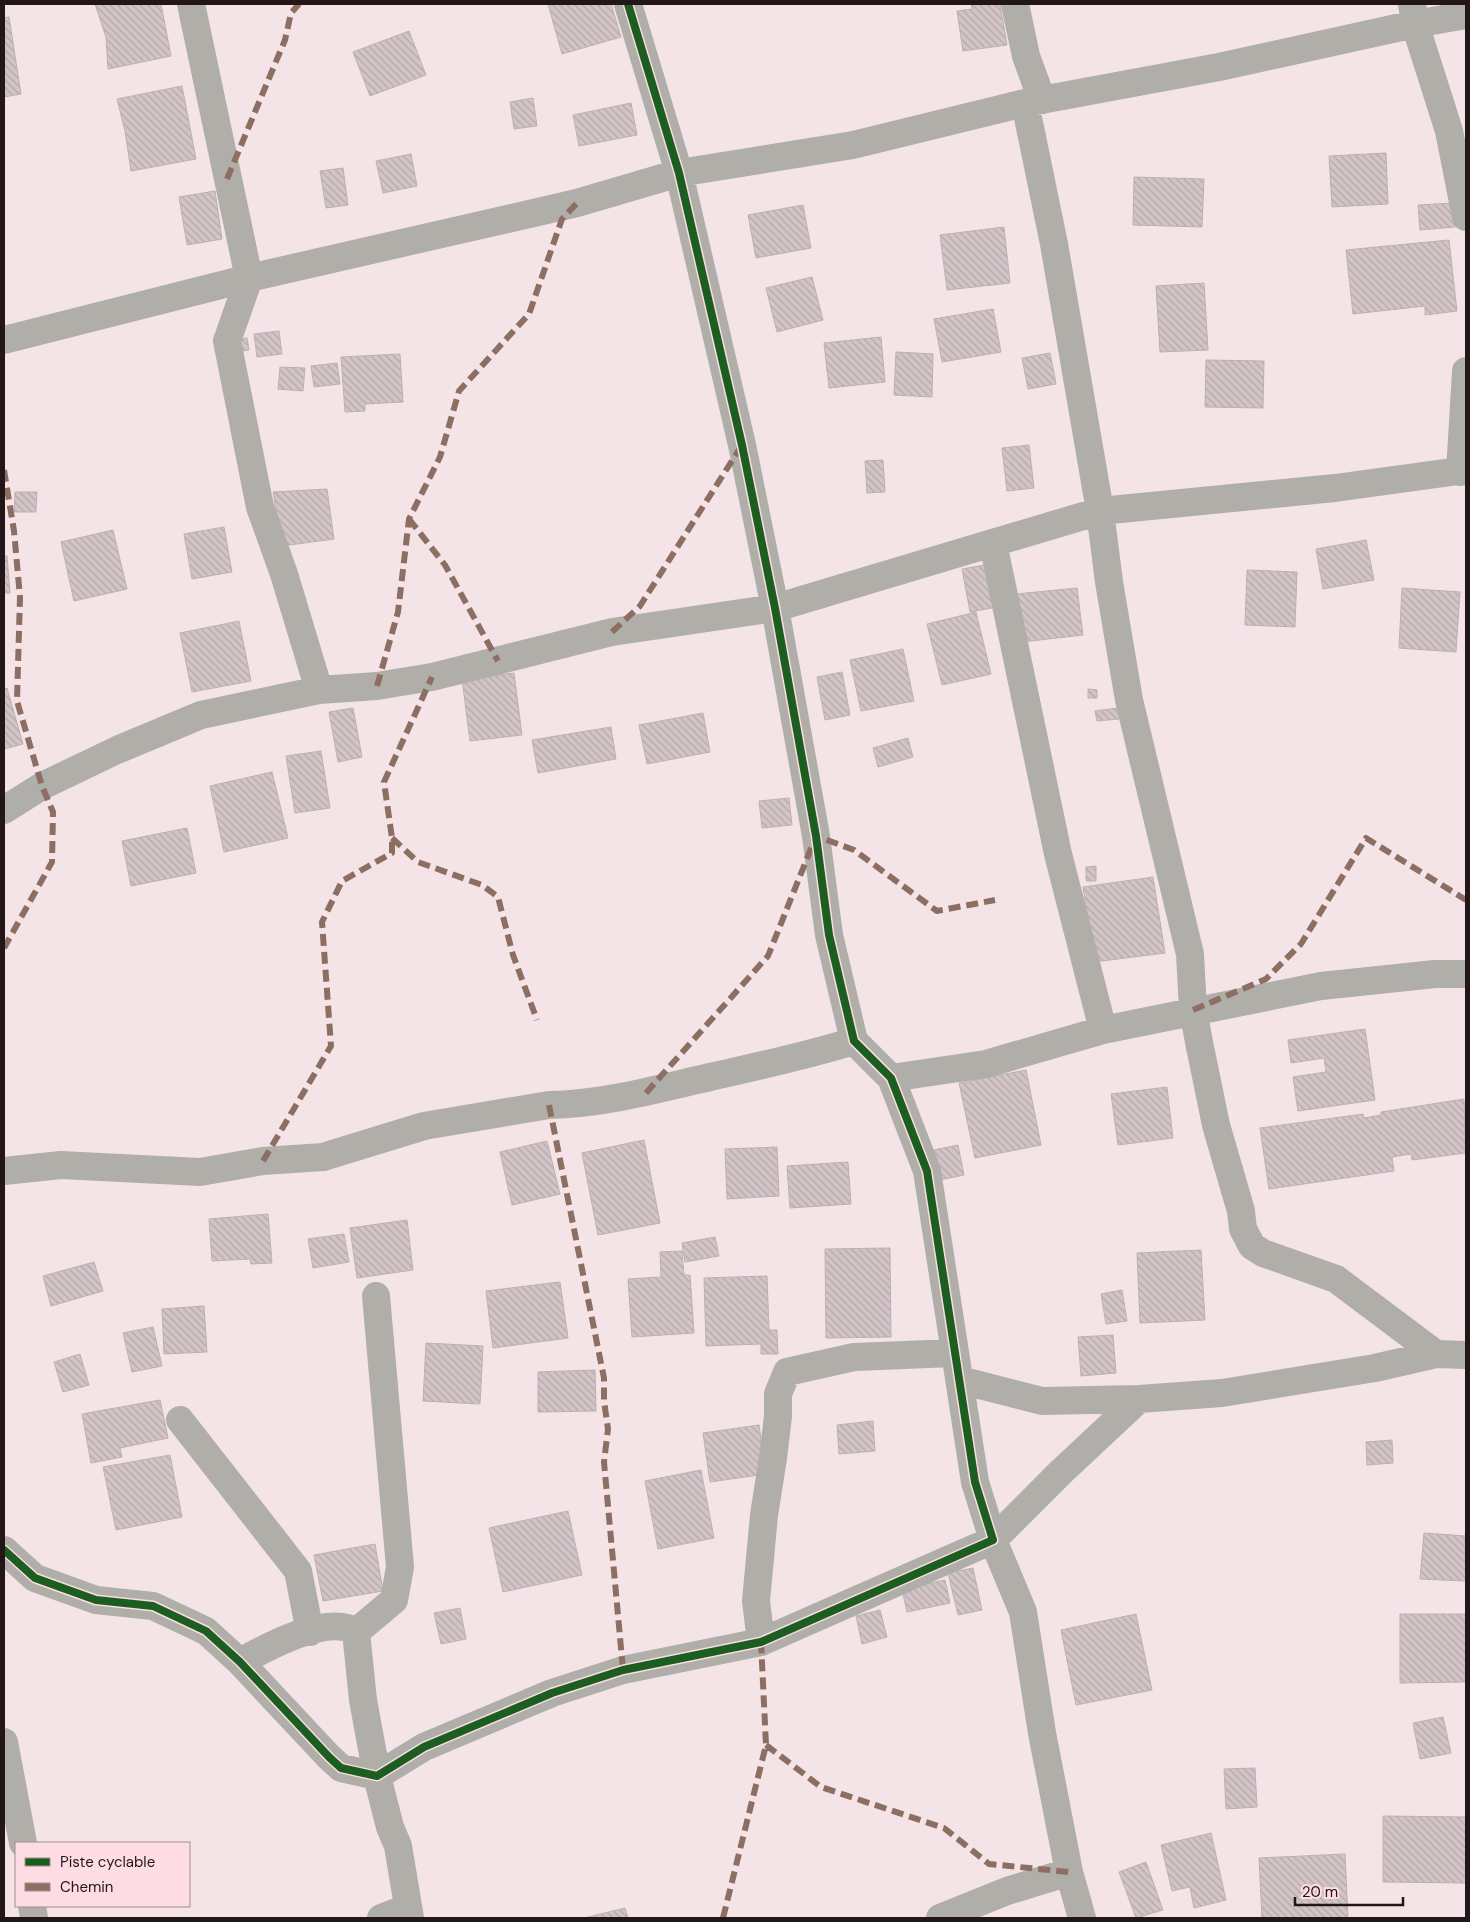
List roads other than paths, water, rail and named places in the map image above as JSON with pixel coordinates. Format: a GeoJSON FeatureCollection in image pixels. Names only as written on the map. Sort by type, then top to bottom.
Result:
{"type":"FeatureCollection","features":[{"type":"Feature","properties":{"kind":"street"},"geometry":{"type":"LineString","coordinates":[[191,4],[249,278],[227,342],[260,507],[284,574],[319,690]]}},
{"type":"Feature","properties":{"kind":"street"},"geometry":{"type":"LineString","coordinates":[[628,4],[678,173],[742,445],[775,608],[816,836],[828,935],[854,1041],[891,1078],[927,1171],[975,1482],[993,1540],[1023,1612],[1042,1733],[1068,1872],[1082,1918]]}},
{"type":"Feature","properties":{"kind":"street"},"geometry":{"type":"LineString","coordinates":[[1015,4],[1034,102],[1054,244],[1100,511],[1109,582],[1129,700],[1190,954],[1194,1010],[1216,1125],[1241,1211],[1243,1229],[1252,1246],[1263,1253],[1336,1279],[1436,1354]]}},
{"type":"Feature","properties":{"kind":"street"},"geometry":{"type":"LineString","coordinates":[[4,340],[249,278],[577,203],[678,173],[853,145],[1034,102],[1220,67],[1413,14],[1466,15]]}},
{"type":"Feature","properties":{"kind":"street"},"geometry":{"type":"LineString","coordinates":[[1413,14],[1449,131],[1466,217]]}},
{"type":"Feature","properties":{"kind":"street"},"geometry":{"type":"LineString","coordinates":[[4,810],[50,782],[117,750],[201,716],[319,690],[376,686],[432,677],[612,632],[775,608],[1100,511],[1335,488],[1463,471],[1466,372]]}},
{"type":"Feature","properties":{"kind":"street"},"geometry":{"type":"LineString","coordinates":[[994,543],[1058,854],[1103,1030]]}},
{"type":"Feature","properties":{"kind":"street"},"geometry":{"type":"LineString","coordinates":[[891,1078],[986,1064],[1103,1030],[1194,1010],[1322,986],[1434,974],[1466,974]]}},
{"type":"Feature","properties":{"kind":"street"},"geometry":{"type":"LineString","coordinates":[[4,1171],[61,1165],[200,1172],[263,1161],[323,1157],[424,1126],[549,1105],[568,1105],[646,1093],[765,1067],[854,1041]]}},
{"type":"Feature","properties":{"kind":"street"},"geometry":{"type":"LineString","coordinates":[[356,1632],[394,1600],[400,1567],[376,1296]]}},
{"type":"Feature","properties":{"kind":"street"},"geometry":{"type":"LineString","coordinates":[[762,1642],[756,1601],[764,1515],[775,1441],[778,1394],[787,1372],[854,1356],[954,1353]]}},
{"type":"Feature","properties":{"kind":"street"},"geometry":{"type":"LineString","coordinates":[[960,1380],[1042,1401],[1139,1399],[1222,1393],[1375,1368],[1436,1354],[1466,1355]]}},
{"type":"Feature","properties":{"kind":"street"},"geometry":{"type":"LineString","coordinates":[[4,1550],[34,1578],[96,1600],[153,1606],[206,1631],[240,1662],[341,1768],[377,1776],[424,1747],[552,1693],[623,1670],[762,1642],[993,1540],[1061,1472],[1139,1399]]}},
{"type":"Feature","properties":{"kind":"street"},"geometry":{"type":"LineString","coordinates":[[180,1420],[298,1571],[310,1632]]}},
{"type":"Feature","properties":{"kind":"street"},"geometry":{"type":"LineString","coordinates":[[240,1662],[279,1640],[325,1628],[349,1628],[356,1632]]}},
{"type":"Feature","properties":{"kind":"street"},"geometry":{"type":"LineString","coordinates":[[356,1632],[363,1700],[377,1776],[390,1827],[398,1846],[408,1913],[381,1918]]}},
{"type":"Feature","properties":{"kind":"street"},"geometry":{"type":"LineString","coordinates":[[5,1759],[23,1842]]}},
{"type":"Feature","properties":{"kind":"street"},"geometry":{"type":"LineString","coordinates":[[940,1918],[1007,1892],[1068,1872]]}}]}
